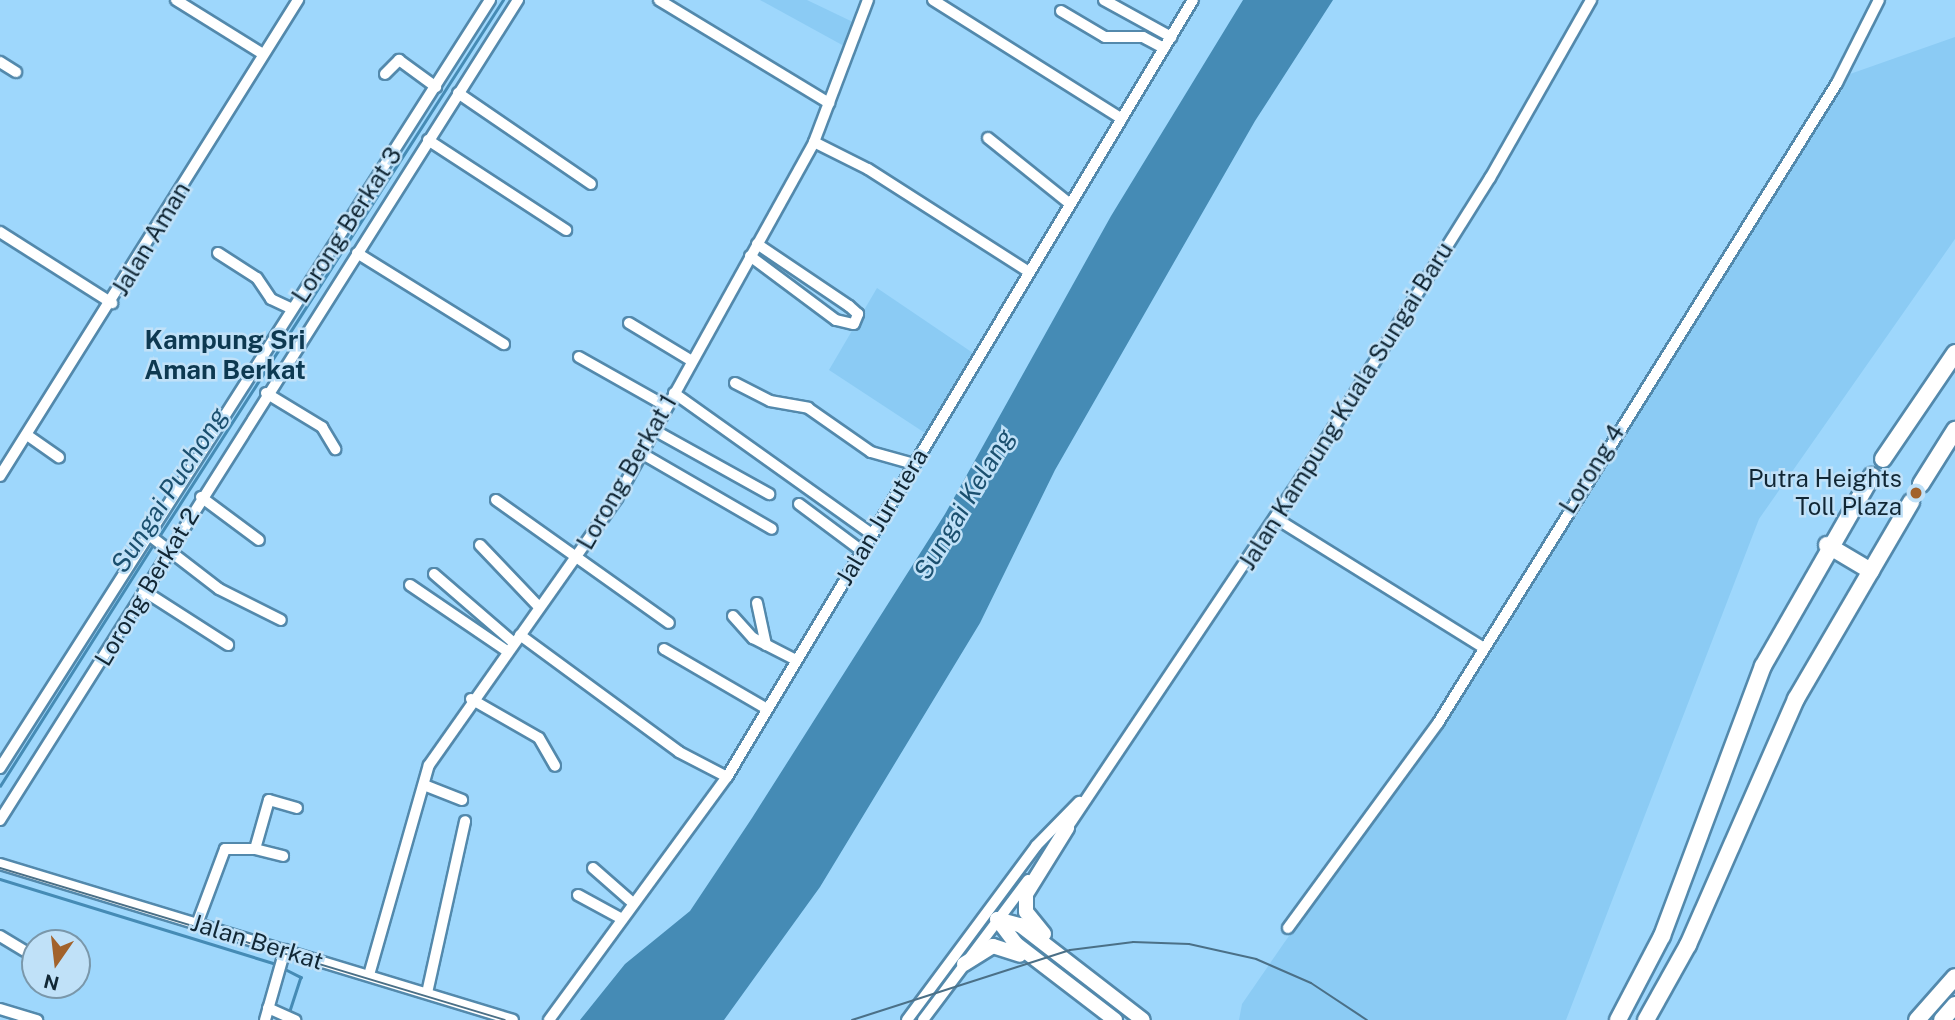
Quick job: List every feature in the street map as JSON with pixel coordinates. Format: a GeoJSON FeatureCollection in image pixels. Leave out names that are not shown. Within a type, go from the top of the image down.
{"type":"FeatureCollection","features":[{"type":"Feature","properties":{"kind":"highway"},"geometry":{"type":"LineString","coordinates":[[1883,459],[1955,353]]}},
{"type":"Feature","properties":{"kind":"highway"},"geometry":{"type":"LineString","coordinates":[[1921,484],[1955,430]]}},
{"type":"Feature","properties":{"kind":"highway"},"geometry":{"type":"LineString","coordinates":[[1618,1020],[1662,936],[1763,666],[1828,545],[1872,476]]}},
{"type":"Feature","properties":{"kind":"highway"},"geometry":{"type":"LineString","coordinates":[[1646,1020],[1688,945],[1796,699],[1911,502]]}},
{"type":"Feature","properties":{"kind":"highway"},"geometry":{"type":"LineString","coordinates":[[1828,545],[1871,571]]}},
{"type":"Feature","properties":{"kind":"highway"},"geometry":{"type":"LineString","coordinates":[[1917,1020],[1955,977]]}},
{"type":"Feature","properties":{"kind":"highway"},"geometry":{"type":"LineString","coordinates":[[1941,1020],[1955,1005]]}},
{"type":"Feature","properties":{"kind":"main road"},"geometry":{"type":"LineString","coordinates":[[1067,828],[1024,903],[1032,923],[1074,964]]}},
{"type":"Feature","properties":{"kind":"main road"},"geometry":{"type":"LineString","coordinates":[[997,919],[1020,925],[1074,964],[1143,1020]]}},
{"type":"Feature","properties":{"kind":"main road"},"geometry":{"type":"LineString","coordinates":[[997,919],[1016,944],[1115,1020]]}},
{"type":"Feature","properties":{"kind":"main road"},"geometry":{"type":"LineString","coordinates":[[964,964],[1002,946],[1066,983]]}},
{"type":"Feature","properties":{"kind":"street"},"geometry":{"type":"LineString","coordinates":[[176,0],[263,54]]}},
{"type":"Feature","properties":{"kind":"street","name":"Jalan Aman"},"geometry":{"type":"LineString","coordinates":[[0,476],[112,303],[298,0]]}},
{"type":"Feature","properties":{"kind":"street","name":"Lorong Berkat 3"},"geometry":{"type":"LineString","coordinates":[[0,768],[292,309],[372,190],[490,0]]}},
{"type":"Feature","properties":{"kind":"street","name":"Lorong Berkat 2"},"geometry":{"type":"LineString","coordinates":[[0,820],[144,591],[167,547],[518,0]]}},
{"type":"Feature","properties":{"kind":"street"},"geometry":{"type":"LineString","coordinates":[[659,0],[829,103]]}},
{"type":"Feature","properties":{"kind":"street","name":"Lorong Berkat 1"},"geometry":{"type":"LineString","coordinates":[[369,975],[424,785],[471,699],[578,557],[654,430],[814,142],[867,0]]}},
{"type":"Feature","properties":{"kind":"street"},"geometry":{"type":"LineString","coordinates":[[933,0],[1122,119]]}},
{"type":"Feature","properties":{"kind":"street"},"geometry":{"type":"LineString","coordinates":[[1104,0],[1171,37]]}},
{"type":"Feature","properties":{"kind":"street","name":"Jalan Jurutera"},"geometry":{"type":"LineString","coordinates":[[549,1020],[727,777],[1194,0]]}},
{"type":"Feature","properties":{"kind":"street","name":"Jalan Kampung Kuala Sungai Baru"},"geometry":{"type":"LineString","coordinates":[[923,1020],[1067,828],[1081,800],[1275,518],[1477,198],[1591,0]]}},
{"type":"Feature","properties":{"kind":"street","name":"Lorong 4"},"geometry":{"type":"LineString","coordinates":[[1288,928],[1438,723],[1482,647],[1837,83],[1879,0]]}},
{"type":"Feature","properties":{"kind":"street"},"geometry":{"type":"LineString","coordinates":[[1060,11],[1105,37],[1143,37],[1164,48]]}},
{"type":"Feature","properties":{"kind":"street"},"geometry":{"type":"LineString","coordinates":[[385,74],[399,60],[436,87]]}},
{"type":"Feature","properties":{"kind":"street"},"geometry":{"type":"LineString","coordinates":[[0,62],[16,72]]}},
{"type":"Feature","properties":{"kind":"street"},"geometry":{"type":"LineString","coordinates":[[458,93],[592,184]]}},
{"type":"Feature","properties":{"kind":"street"},"geometry":{"type":"LineString","coordinates":[[988,138],[1070,204]]}},
{"type":"Feature","properties":{"kind":"street"},"geometry":{"type":"LineString","coordinates":[[428,140],[566,230]]}},
{"type":"Feature","properties":{"kind":"street"},"geometry":{"type":"LineString","coordinates":[[814,142],[868,169],[1029,272]]}},
{"type":"Feature","properties":{"kind":"street"},"geometry":{"type":"LineString","coordinates":[[372,190],[390,201]]}},
{"type":"Feature","properties":{"kind":"street"},"geometry":{"type":"LineString","coordinates":[[0,232],[112,303]]}},
{"type":"Feature","properties":{"kind":"street"},"geometry":{"type":"LineString","coordinates":[[343,233],[359,250],[503,344]]}},
{"type":"Feature","properties":{"kind":"street"},"geometry":{"type":"LineString","coordinates":[[750,256],[836,320],[853,324],[858,314],[849,306],[757,244]]}},
{"type":"Feature","properties":{"kind":"street"},"geometry":{"type":"LineString","coordinates":[[218,253],[257,278],[271,299],[292,309]]}},
{"type":"Feature","properties":{"kind":"street"},"geometry":{"type":"LineString","coordinates":[[629,323],[692,361]]}},
{"type":"Feature","properties":{"kind":"street"},"geometry":{"type":"LineString","coordinates":[[264,354],[282,367]]}},
{"type":"Feature","properties":{"kind":"street"},"geometry":{"type":"LineString","coordinates":[[579,357],[666,406]]}},
{"type":"Feature","properties":{"kind":"street"},"geometry":{"type":"LineString","coordinates":[[735,383],[771,401],[808,408],[871,452],[914,464]]}},
{"type":"Feature","properties":{"kind":"street"},"geometry":{"type":"LineString","coordinates":[[266,393],[322,427],[335,449]]}},
{"type":"Feature","properties":{"kind":"street"},"geometry":{"type":"LineString","coordinates":[[674,393],[872,534]]}},
{"type":"Feature","properties":{"kind":"street"},"geometry":{"type":"LineString","coordinates":[[654,430],[769,494]]}},
{"type":"Feature","properties":{"kind":"street"},"geometry":{"type":"LineString","coordinates":[[27,435],[59,457]]}},
{"type":"Feature","properties":{"kind":"street"},"geometry":{"type":"LineString","coordinates":[[0,451],[12,457]]}},
{"type":"Feature","properties":{"kind":"street"},"geometry":{"type":"LineString","coordinates":[[641,453],[772,529]]}},
{"type":"Feature","properties":{"kind":"street"},"geometry":{"type":"LineString","coordinates":[[201,497],[259,540]]}},
{"type":"Feature","properties":{"kind":"street"},"geometry":{"type":"LineString","coordinates":[[496,499],[669,622]]}},
{"type":"Feature","properties":{"kind":"street"},"geometry":{"type":"LineString","coordinates":[[799,504],[862,551]]}},
{"type":"Feature","properties":{"kind":"street"},"geometry":{"type":"LineString","coordinates":[[1275,518],[1482,647]]}},
{"type":"Feature","properties":{"kind":"street"},"geometry":{"type":"LineString","coordinates":[[150,536],[219,589],[281,620]]}},
{"type":"Feature","properties":{"kind":"street"},"geometry":{"type":"LineString","coordinates":[[481,545],[539,607]]}},
{"type":"Feature","properties":{"kind":"street"},"geometry":{"type":"LineString","coordinates":[[434,574],[514,643]]}},
{"type":"Feature","properties":{"kind":"street"},"geometry":{"type":"LineString","coordinates":[[410,585],[514,643],[678,752],[727,777]]}},
{"type":"Feature","properties":{"kind":"street"},"geometry":{"type":"LineString","coordinates":[[144,591],[228,645]]}},
{"type":"Feature","properties":{"kind":"street"},"geometry":{"type":"LineString","coordinates":[[757,603],[766,645]]}},
{"type":"Feature","properties":{"kind":"street"},"geometry":{"type":"LineString","coordinates":[[733,616],[766,645],[796,660]]}},
{"type":"Feature","properties":{"kind":"street"},"geometry":{"type":"LineString","coordinates":[[664,649],[767,709]]}},
{"type":"Feature","properties":{"kind":"street"},"geometry":{"type":"LineString","coordinates":[[471,699],[539,738],[555,766]]}},
{"type":"Feature","properties":{"kind":"street"},"geometry":{"type":"LineString","coordinates":[[424,785],[462,800]]}},
{"type":"Feature","properties":{"kind":"street"},"geometry":{"type":"LineString","coordinates":[[255,849],[269,800],[297,808]]}},
{"type":"Feature","properties":{"kind":"street","name":"Jalan Kampung Kuala Sungai Baru"},"geometry":{"type":"LineString","coordinates":[[907,1020],[1046,833],[1081,800]]}},
{"type":"Feature","properties":{"kind":"street"},"geometry":{"type":"LineString","coordinates":[[427,993],[465,821]]}},
{"type":"Feature","properties":{"kind":"street"},"geometry":{"type":"LineString","coordinates":[[929,990],[997,919],[1046,833]]}},
{"type":"Feature","properties":{"kind":"street"},"geometry":{"type":"LineString","coordinates":[[197,923],[225,849],[255,849],[283,856]]}},
{"type":"Feature","properties":{"kind":"street","name":"Jalan Berkat"},"geometry":{"type":"LineString","coordinates":[[0,864],[197,923],[284,954],[369,975],[513,1020]]}},
{"type":"Feature","properties":{"kind":"street"},"geometry":{"type":"LineString","coordinates":[[593,868],[634,903]]}},
{"type":"Feature","properties":{"kind":"street"},"geometry":{"type":"LineString","coordinates":[[578,895],[622,919]]}},
{"type":"Feature","properties":{"kind":"street"},"geometry":{"type":"LineString","coordinates":[[0,936],[21,949]]}},
{"type":"Feature","properties":{"kind":"street"},"geometry":{"type":"LineString","coordinates":[[265,1020],[284,954]]}},
{"type":"Feature","properties":{"kind":"street"},"geometry":{"type":"LineString","coordinates":[[268,1008],[294,1019]]}},
{"type":"Feature","properties":{"kind":"street"},"geometry":{"type":"LineString","coordinates":[[0,1009],[37,1020]]}},
{"type":"Feature","properties":{"kind":"shaded area"},"geometry":{"type":"Polygon","coordinates":[[[760,0],[807,0],[855,23],[844,46],[760,0]]]}},
{"type":"Feature","properties":{"kind":"shaded area"},"geometry":{"type":"Polygon","coordinates":[[[1955,37],[1955,239],[1759,519],[1566,1020],[1239,1020],[1242,1004],[1284,943],[1485,663],[1850,74],[1955,37]]]}},
{"type":"Feature","properties":{"kind":"shaded area"},"geometry":{"type":"Polygon","coordinates":[[[877,288],[973,353],[925,433],[829,370],[877,288]]]}},
{"type":"Feature","properties":{"kind":"water","name":"Sungai Kelang"},"geometry":{"type":"Polygon","coordinates":[[[1243,0],[1333,0],[1255,121],[1055,470],[980,623],[820,887],[724,1020],[580,1020],[625,964],[690,911],[752,818],[945,514],[1111,216],[1243,0]]]}},
{"type":"Feature","properties":{"kind":"waterway","name":"Sungai Puchong"},"geometry":{"type":"LineString","coordinates":[[158,538],[503,0]]}},
{"type":"Feature","properties":{"kind":"waterway","name":"Sungai Puchong"},"geometry":{"type":"LineString","coordinates":[[0,786],[154,543]]}},
{"type":"Feature","properties":{"kind":"waterway"},"geometry":{"type":"LineString","coordinates":[[0,879],[279,965]]}},
{"type":"Feature","properties":{"kind":"waterway"},"geometry":{"type":"LineString","coordinates":[[285,969],[301,977],[289,1013]]}},
{"type":"Feature","properties":{"kind":"tram line"},"geometry":{"type":"LineString","coordinates":[[0,868],[505,1020]]}},
{"type":"Feature","properties":{"kind":"tram line"},"geometry":{"type":"LineString","coordinates":[[852,1020],[1070,950],[1133,942],[1189,944],[1256,959],[1311,983],[1367,1020]]}},
{"type":"Feature","properties":{"kind":"place","name":"Putra Heights Toll Plaza"},"geometry":{"type":"Point","coordinates":[1916,493]}},
{"type":"Feature","properties":{"kind":"district","name":"Kampung Sri Aman Berkat"},"geometry":{"type":"Point","coordinates":[225,355]}}]}
